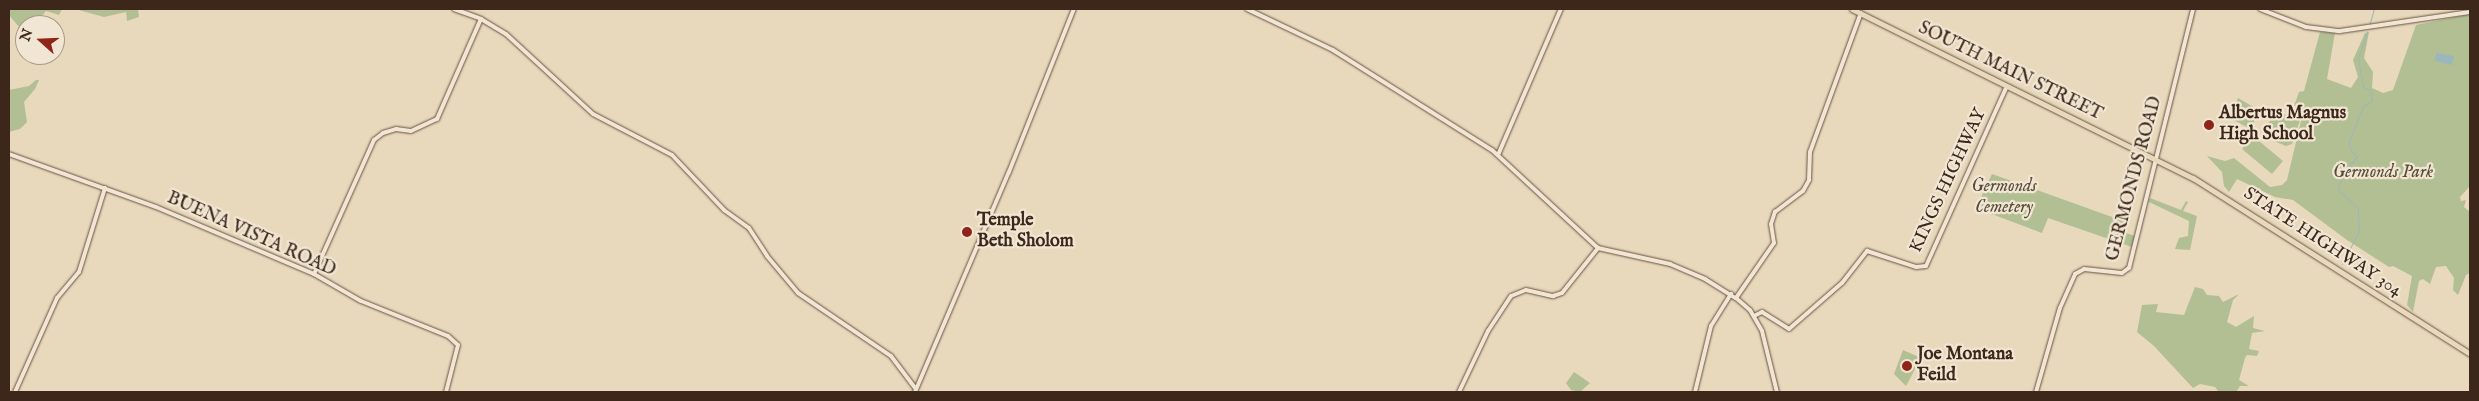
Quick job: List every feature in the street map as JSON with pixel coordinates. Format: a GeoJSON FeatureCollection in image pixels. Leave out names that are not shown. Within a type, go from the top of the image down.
{"type":"FeatureCollection","features":[{"type":"Feature","properties":{"kind":"main road","name":"SOUTH MAIN STREET"},"geometry":{"type":"LineString","coordinates":[[1852,9],[2156,159]]}},
{"type":"Feature","properties":{"kind":"main road","name":"STATE HIGHWAY 304"},"geometry":{"type":"LineString","coordinates":[[2156,159],[2221,195],[2470,354]]}},
{"type":"Feature","properties":{"kind":"street"},"geometry":{"type":"LineString","coordinates":[[454,9],[481,18],[506,34],[593,114],[678,160],[714,200],[749,228],[767,256],[798,293],[891,356],[915,391]]}},
{"type":"Feature","properties":{"kind":"street"},"geometry":{"type":"LineString","coordinates":[[915,391],[1009,172],[1074,9]]}},
{"type":"Feature","properties":{"kind":"street"},"geometry":{"type":"LineString","coordinates":[[1247,9],[1333,50],[1498,155],[1598,248],[1670,264],[1731,294],[1754,316],[1768,350],[1778,392]]}},
{"type":"Feature","properties":{"kind":"street"},"geometry":{"type":"LineString","coordinates":[[1498,155],[1561,9]]}},
{"type":"Feature","properties":{"kind":"street","name":"GERMONDS ROAD"},"geometry":{"type":"LineString","coordinates":[[2036,392],[2060,308],[2076,273],[2085,269],[2122,274],[2128,270],[2193,9]]}},
{"type":"Feature","properties":{"kind":"street"},"geometry":{"type":"LineString","coordinates":[[2260,9],[2306,27],[2340,32],[2470,12]]}},
{"type":"Feature","properties":{"kind":"street"},"geometry":{"type":"LineString","coordinates":[[1736,298],[1774,243],[1771,220],[1780,206],[1803,191],[1809,180],[1810,152],[1861,13]]}},
{"type":"Feature","properties":{"kind":"street"},"geometry":{"type":"LineString","coordinates":[[314,274],[374,140],[391,130],[411,131],[437,119],[481,18]]}},
{"type":"Feature","properties":{"kind":"street","name":"KINGS HIGHWAY"},"geometry":{"type":"LineString","coordinates":[[1754,316],[1762,312],[1789,329],[1842,283],[1867,251],[1916,267],[1926,266],[2007,86]]}},
{"type":"Feature","properties":{"kind":"street","name":"BUENA VISTA ROAD"},"geometry":{"type":"LineString","coordinates":[[9,154],[105,188],[314,274],[351,297],[454,339],[457,349],[446,392]]}},
{"type":"Feature","properties":{"kind":"street"},"geometry":{"type":"LineString","coordinates":[[15,392],[57,298],[79,272],[105,188]]}},
{"type":"Feature","properties":{"kind":"street"},"geometry":{"type":"LineString","coordinates":[[1459,392],[1488,331],[1511,296],[1526,290],[1553,296],[1562,293],[1598,248]]}},
{"type":"Feature","properties":{"kind":"street"},"geometry":{"type":"LineString","coordinates":[[1695,392],[1711,326],[1731,294]]}},
{"type":"Feature","properties":{"kind":"green space"},"geometry":{"type":"Polygon","coordinates":[[[9,9],[62,9],[59,15],[46,11],[43,15],[15,15],[15,22],[9,15],[9,9]]]}},
{"type":"Feature","properties":{"kind":"green space"},"geometry":{"type":"Polygon","coordinates":[[[75,9],[138,9],[139,17],[127,21],[126,12],[104,17],[75,9]]]}},
{"type":"Feature","properties":{"kind":"green space","name":"Germonds Park"},"geometry":{"type":"Polygon","coordinates":[[[2470,14],[2470,186],[2460,197],[2461,201],[2466,200],[2464,207],[2470,212],[2470,273],[2466,275],[2458,295],[2453,290],[2454,278],[2446,266],[2436,267],[2430,284],[2423,279],[2419,281],[2413,312],[2407,305],[2412,276],[2393,266],[2389,267],[2347,240],[2293,200],[2275,197],[2237,179],[2229,192],[2224,186],[2222,172],[2207,156],[2225,161],[2234,158],[2270,187],[2282,185],[2287,180],[2302,116],[2294,106],[2299,92],[2304,91],[2320,32],[2335,33],[2327,79],[2351,88],[2358,77],[2353,60],[2365,33],[2369,32],[2364,58],[2373,72],[2372,88],[2383,93],[2393,90],[2416,25],[2470,14]]]}},
{"type":"Feature","properties":{"kind":"green space"},"geometry":{"type":"Polygon","coordinates":[[[36,80],[39,80],[35,89],[24,102],[27,122],[20,129],[9,132],[9,90],[29,86],[36,80]]]}},
{"type":"Feature","properties":{"kind":"green space"},"geometry":{"type":"Polygon","coordinates":[[[2238,98],[2257,109],[2252,130],[2230,118],[2238,98]]]}},
{"type":"Feature","properties":{"kind":"green space"},"geometry":{"type":"Polygon","coordinates":[[[2283,114],[2300,120],[2292,144],[2286,146],[2262,136],[2273,115],[2283,114]]]}},
{"type":"Feature","properties":{"kind":"green space"},"geometry":{"type":"Polygon","coordinates":[[[2253,136],[2283,161],[2272,174],[2242,149],[2253,136]]]}},
{"type":"Feature","properties":{"kind":"green space","name":"Germonds Cemetery"},"geometry":{"type":"Polygon","coordinates":[[[1992,174],[2126,222],[2123,232],[2135,236],[2132,247],[2048,218],[2042,233],[1976,208],[1992,174]]]}},
{"type":"Feature","properties":{"kind":"green space"},"geometry":{"type":"Polygon","coordinates":[[[2150,198],[2181,210],[2186,201],[2188,202],[2183,211],[2197,216],[2190,250],[2175,249],[2179,238],[2188,236],[2189,221],[2149,202],[2150,198]]]}},
{"type":"Feature","properties":{"kind":"green space"},"geometry":{"type":"Polygon","coordinates":[[[2195,287],[2203,289],[2207,295],[2219,296],[2223,302],[2239,294],[2233,300],[2227,322],[2236,327],[2254,316],[2253,328],[2265,331],[2252,333],[2249,349],[2259,351],[2257,356],[2247,355],[2239,380],[2249,386],[2240,386],[2236,392],[2219,392],[2215,387],[2200,384],[2193,388],[2154,346],[2137,332],[2142,305],[2158,304],[2156,312],[2184,315],[2195,287]]]}},
{"type":"Feature","properties":{"kind":"green space","name":"Joe Montana Feild"},"geometry":{"type":"Polygon","coordinates":[[[1903,350],[1921,358],[1906,386],[1894,374],[1903,350]]]}},
{"type":"Feature","properties":{"kind":"green space"},"geometry":{"type":"Polygon","coordinates":[[[1574,372],[1590,383],[1580,392],[1571,390],[1566,383],[1574,372]]]}},
{"type":"Feature","properties":{"kind":"water"},"geometry":{"type":"Polygon","coordinates":[[[2436,53],[2454,56],[2452,65],[2435,61],[2436,53]]]}},
{"type":"Feature","properties":{"kind":"waterway"},"geometry":{"type":"LineString","coordinates":[[2369,26],[2374,9]]}},
{"type":"Feature","properties":{"kind":"waterway"},"geometry":{"type":"LineString","coordinates":[[2342,264],[2359,230],[2358,208],[2338,190],[2342,174],[2357,157],[2350,149],[2349,141],[2363,106],[2372,101],[2371,91],[2363,87],[2358,58],[2367,32]]}},
{"type":"Feature","properties":{"kind":"place","name":"Albertus Magnus High School"},"geometry":{"type":"Point","coordinates":[2209,125]}},
{"type":"Feature","properties":{"kind":"place","name":"Temple Beth Sholom"},"geometry":{"type":"Point","coordinates":[967,232]}},
{"type":"Feature","properties":{"kind":"place","name":"Joe Montana Feild"},"geometry":{"type":"Point","coordinates":[1907,366]}}]}
